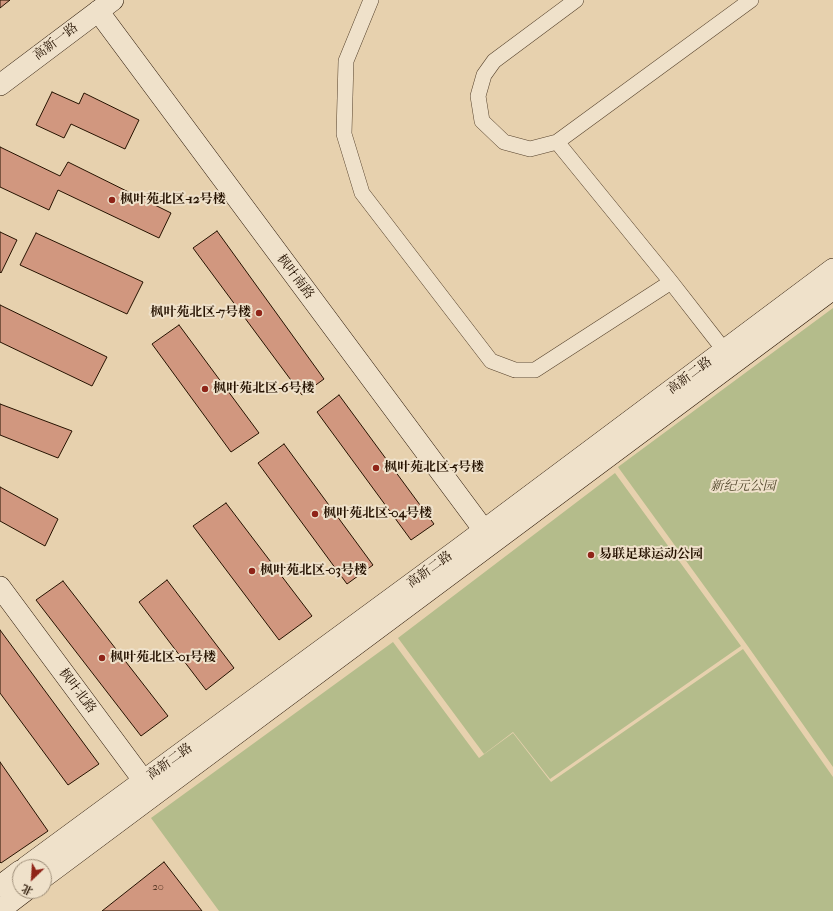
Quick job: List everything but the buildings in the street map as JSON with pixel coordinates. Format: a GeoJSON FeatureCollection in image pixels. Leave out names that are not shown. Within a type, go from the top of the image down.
{"type":"FeatureCollection","features":[{"type":"Feature","properties":{"kind":"street"},"geometry":{"type":"LineString","coordinates":[[371,0],[346,61],[344,134],[362,192],[491,361],[515,370],[535,370],[671,282]]}},
{"type":"Feature","properties":{"kind":"street"},"geometry":{"type":"LineString","coordinates":[[572,1],[494,61],[484,75],[478,96],[482,121],[504,142],[530,149],[557,142],[751,0]]}},
{"type":"Feature","properties":{"kind":"street","name":"高新一路"},"geometry":{"type":"LineString","coordinates":[[0,85],[105,6]]}},
{"type":"Feature","properties":{"kind":"street","name":"枫叶南路"},"geometry":{"type":"LineString","coordinates":[[105,6],[488,536]]}},
{"type":"Feature","properties":{"kind":"street"},"geometry":{"type":"LineString","coordinates":[[557,142],[671,282],[724,350]]}},
{"type":"Feature","properties":{"kind":"street","name":"高新二路"},"geometry":{"type":"LineString","coordinates":[[488,536],[724,350],[833,269]]}},
{"type":"Feature","properties":{"kind":"street","name":"高新二路"},"geometry":{"type":"LineString","coordinates":[[52,870],[149,788],[488,536],[833,289]]}},
{"type":"Feature","properties":{"kind":"street","name":"枫叶北路"},"geometry":{"type":"LineString","coordinates":[[0,588],[149,788]]}},
{"type":"Feature","properties":{"kind":"street","name":"高新二路"},"geometry":{"type":"LineString","coordinates":[[38,859],[149,788]]}},
{"type":"Feature","properties":{"kind":"street"},"geometry":{"type":"LineString","coordinates":[[0,886],[12,877]]}},
{"type":"Feature","properties":{"kind":"street"},"geometry":{"type":"LineString","coordinates":[[0,910],[14,899]]}},
{"type":"Feature","properties":{"kind":"green space","name":"新纪元公园"},"geometry":{"type":"Polygon","coordinates":[[[833,308],[833,767],[618,467],[833,308]]]}},
{"type":"Feature","properties":{"kind":"green space","name":"易联足球运动公园"},"geometry":{"type":"Polygon","coordinates":[[[615,473],[741,646],[550,779],[513,732],[484,754],[398,638],[615,473]]]}},
{"type":"Feature","properties":{"kind":"green space"},"geometry":{"type":"Polygon","coordinates":[[[393,642],[479,758],[513,733],[551,782],[743,649],[833,777],[833,911],[219,911],[151,818],[393,642]]]}},
{"type":"Feature","properties":{"kind":"place","name":"枫叶苑北区-12号楼"},"geometry":{"type":"Point","coordinates":[112,200]}},
{"type":"Feature","properties":{"kind":"place","name":"枫叶苑北区-7号楼"},"geometry":{"type":"Point","coordinates":[259,313]}},
{"type":"Feature","properties":{"kind":"place","name":"枫叶苑北区-6号楼"},"geometry":{"type":"Point","coordinates":[205,389]}},
{"type":"Feature","properties":{"kind":"place","name":"枫叶苑北区-5号楼"},"geometry":{"type":"Point","coordinates":[376,468]}},
{"type":"Feature","properties":{"kind":"place","name":"枫叶苑北区-04号楼"},"geometry":{"type":"Point","coordinates":[315,514]}},
{"type":"Feature","properties":{"kind":"place","name":"易联足球运动公园"},"geometry":{"type":"Point","coordinates":[591,555]}},
{"type":"Feature","properties":{"kind":"place","name":"枫叶苑北区-03号楼"},"geometry":{"type":"Point","coordinates":[252,571]}},
{"type":"Feature","properties":{"kind":"place","name":"枫叶苑北区-01号楼"},"geometry":{"type":"Point","coordinates":[102,658]}}]}
